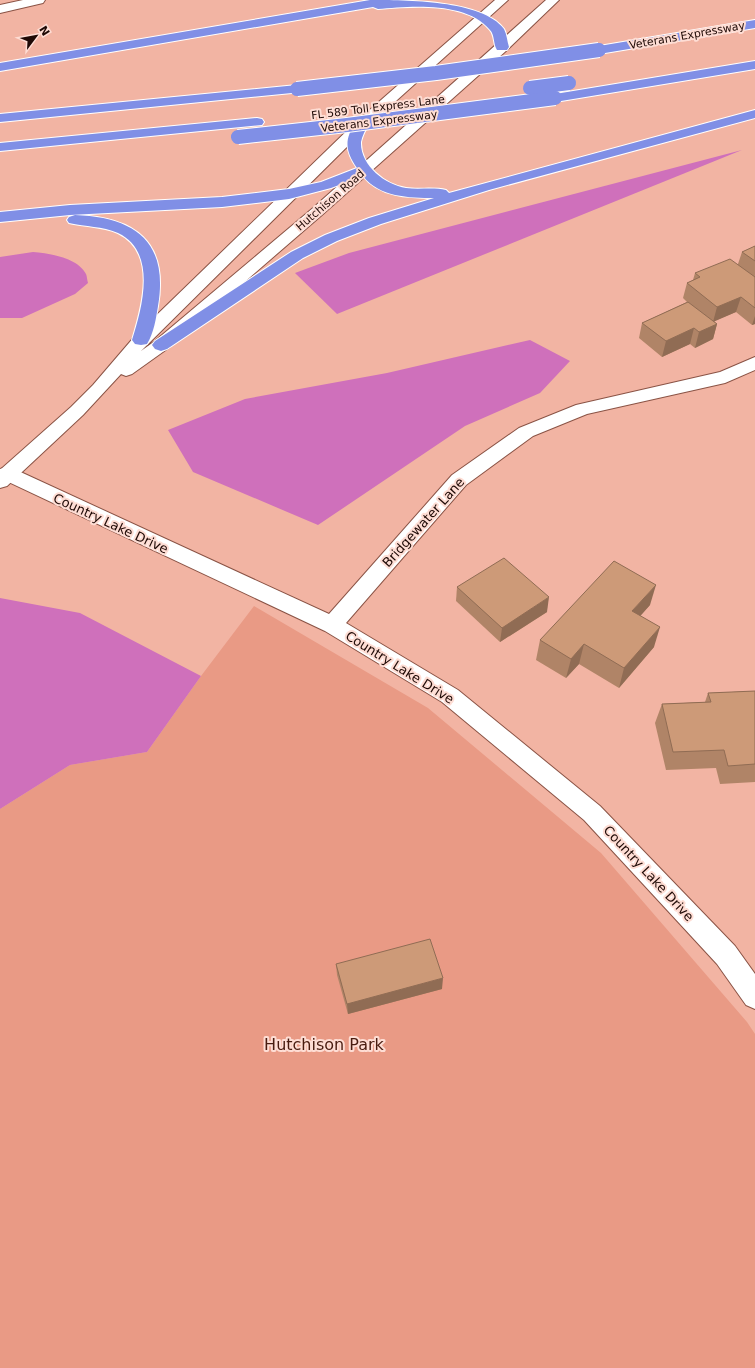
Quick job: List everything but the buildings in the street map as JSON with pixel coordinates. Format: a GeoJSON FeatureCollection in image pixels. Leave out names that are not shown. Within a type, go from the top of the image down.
{"type":"FeatureCollection","features":[{"type":"Feature","properties":{"kind":"highway"},"geometry":{"type":"LineString","coordinates":[[0,67],[392,0]]}},
{"type":"Feature","properties":{"kind":"highway"},"geometry":{"type":"LineString","coordinates":[[351,8],[408,1],[438,1],[464,6],[485,16],[498,30],[502,47]]}},
{"type":"Feature","properties":{"kind":"highway","name":"Veterans Expressway"},"geometry":{"type":"LineString","coordinates":[[0,118],[297,89],[436,73],[599,50],[755,24]]}},
{"type":"Feature","properties":{"kind":"highway"},"geometry":{"type":"LineString","coordinates":[[515,90],[569,83],[755,52]]}},
{"type":"Feature","properties":{"kind":"highway","name":"Veterans Expressway"},"geometry":{"type":"LineString","coordinates":[[63,155],[347,125],[555,98],[755,65]]}},
{"type":"Feature","properties":{"kind":"highway","name":"FL 589 Toll Express Lane"},"geometry":{"type":"LineString","coordinates":[[421,101],[468,96]]}},
{"type":"Feature","properties":{"kind":"highway","name":"FL 589 Toll Express Lane"},"geometry":{"type":"LineString","coordinates":[[358,109],[405,103]]}},
{"type":"Feature","properties":{"kind":"highway"},"geometry":{"type":"LineString","coordinates":[[161,345],[297,255],[331,238],[375,221],[484,187],[755,114]]}},
{"type":"Feature","properties":{"kind":"highway"},"geometry":{"type":"LineString","coordinates":[[0,147],[280,119]]}},
{"type":"Feature","properties":{"kind":"highway"},"geometry":{"type":"LineString","coordinates":[[361,124],[354,141],[356,155],[365,170],[378,183],[392,190],[414,194],[451,193],[484,187]]}},
{"type":"Feature","properties":{"kind":"highway"},"geometry":{"type":"LineString","coordinates":[[0,217],[70,210],[222,202],[289,194],[326,185],[365,170]]}},
{"type":"Feature","properties":{"kind":"highway"},"geometry":{"type":"LineString","coordinates":[[0,221],[70,219],[92,220],[117,227],[135,237],[147,252],[151,278],[149,311],[141,340]]}},
{"type":"Feature","properties":{"kind":"street"},"geometry":{"type":"LineString","coordinates":[[0,10],[40,0]]}},
{"type":"Feature","properties":{"kind":"street","name":"Hutchison Road"},"geometry":{"type":"LineString","coordinates":[[4,477],[77,411],[99,389],[141,340],[361,124],[502,0]]}},
{"type":"Feature","properties":{"kind":"street","name":"Hutchison Road"},"geometry":{"type":"LineString","coordinates":[[99,389],[161,345],[365,170],[553,0]]}},
{"type":"Feature","properties":{"kind":"street","name":"Bridgewater Lane"},"geometry":{"type":"LineString","coordinates":[[332,625],[458,480],[526,432],[582,410],[725,377],[755,363]]}},
{"type":"Feature","properties":{"kind":"street","name":"Country Lake Drive"},"geometry":{"type":"LineString","coordinates":[[4,477],[332,625],[450,696],[592,813],[726,955],[755,996]]}},
{"type":"Feature","properties":{"kind":"green space","name":"Hutchison Park"},"geometry":{"type":"Polygon","coordinates":[[[254,606],[428,708],[601,853],[747,1022],[755,1034],[755,1368],[0,1368],[0,809],[70,765],[147,752],[201,676],[254,606]]]}},
{"type":"Feature","properties":{"kind":"shaded area"},"geometry":{"type":"Polygon","coordinates":[[[742,150],[337,314],[295,273],[349,253],[742,150]]]}},
{"type":"Feature","properties":{"kind":"shaded area"},"geometry":{"type":"Polygon","coordinates":[[[33,252],[55,255],[70,260],[77,264],[86,274],[88,283],[75,294],[22,318],[0,318],[0,257],[33,252]]]}},
{"type":"Feature","properties":{"kind":"shaded area"},"geometry":{"type":"Polygon","coordinates":[[[530,340],[570,361],[540,393],[465,426],[318,525],[193,472],[168,430],[245,399],[387,373],[530,340]]]}},
{"type":"Feature","properties":{"kind":"shaded area"},"geometry":{"type":"Polygon","coordinates":[[[0,598],[80,613],[201,676],[147,752],[70,765],[0,809],[0,598]]]}}]}
